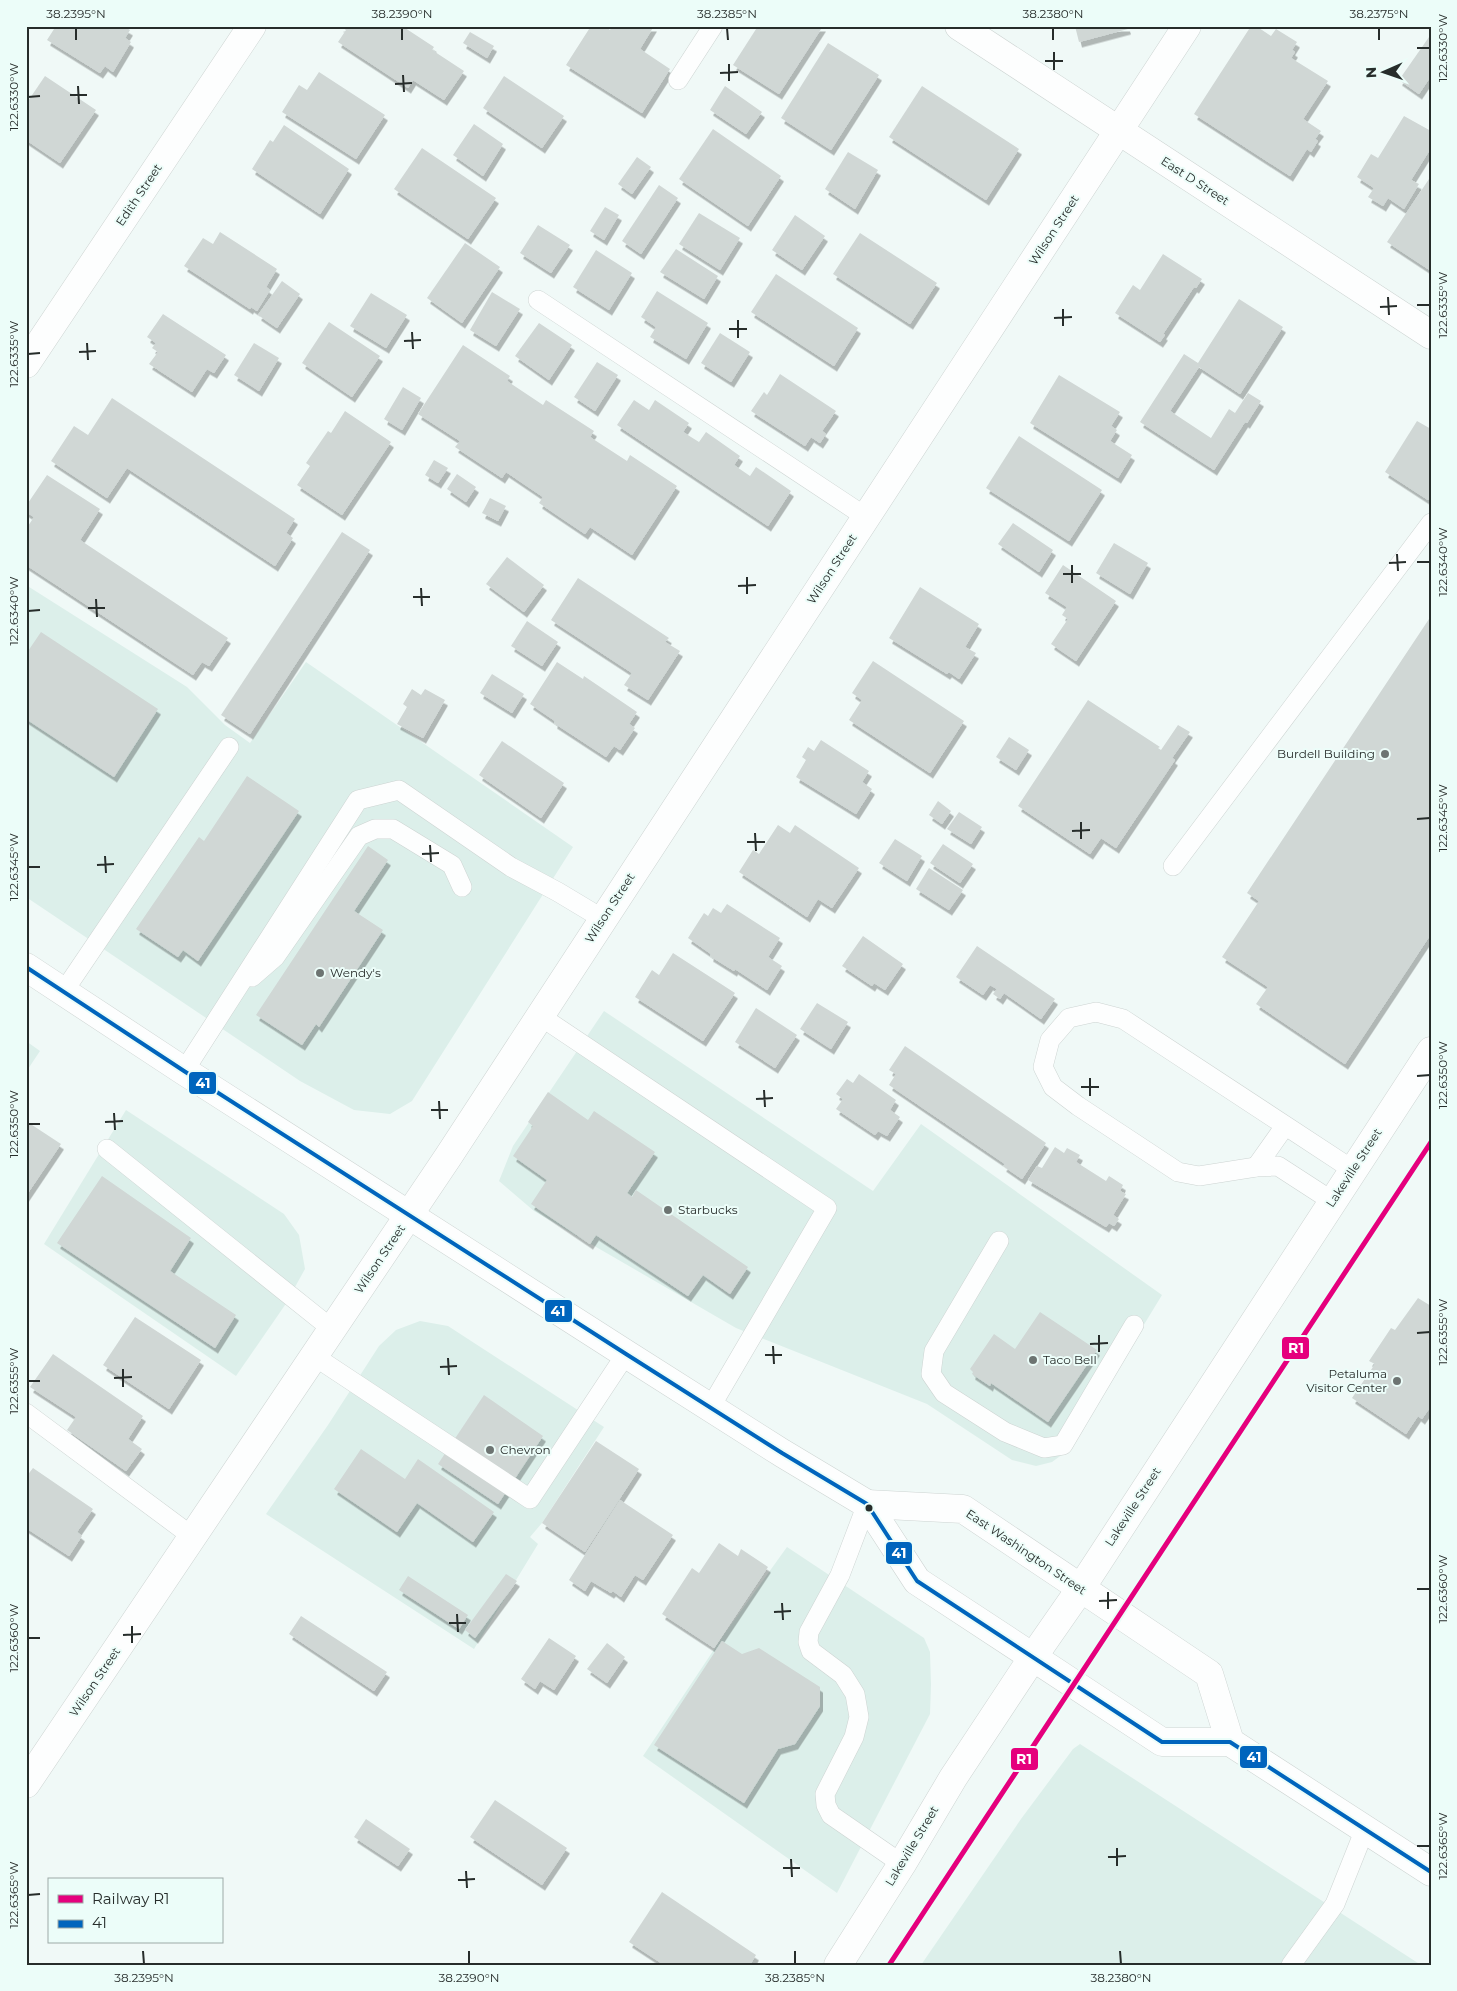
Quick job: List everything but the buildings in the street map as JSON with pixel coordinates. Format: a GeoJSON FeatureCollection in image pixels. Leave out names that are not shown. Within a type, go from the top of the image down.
{"type":"FeatureCollection","features":[{"type":"Feature","properties":{"kind":"main road","name":"Edith Street"},"geometry":{"type":"LineString","coordinates":[[26,364],[252,26]]}},
{"type":"Feature","properties":{"kind":"main road","name":"East D Street"},"geometry":{"type":"LineString","coordinates":[[959,26],[1431,334]]}},
{"type":"Feature","properties":{"kind":"main road","name":"Wilson Street"},"geometry":{"type":"LineString","coordinates":[[26,1784],[409,1215],[1187,26]]}},
{"type":"Feature","properties":{"kind":"main road","name":"East Washington Street"},"geometry":{"type":"LineString","coordinates":[[26,967],[184,1071],[710,1408],[868,1504],[917,1581],[1162,1742],[1230,1742],[1209,1674],[963,1509],[868,1504]]}},
{"type":"Feature","properties":{"kind":"main road","name":"Lakeville Street"},"geometry":{"type":"LineString","coordinates":[[838,1965],[902,1864],[953,1778],[1081,1588],[1431,1051]]}},
{"type":"Feature","properties":{"kind":"main road"},"geometry":{"type":"LineString","coordinates":[[1230,1742],[1431,1872]]}},
{"type":"Feature","properties":{"kind":"lane"},"geometry":{"type":"LineString","coordinates":[[678,80],[713,26]]}},
{"type":"Feature","properties":{"kind":"lane"},"geometry":{"type":"LineString","coordinates":[[538,300],[866,517]]}},
{"type":"Feature","properties":{"kind":"lane"},"geometry":{"type":"LineString","coordinates":[[1174,866],[1431,523]]}},
{"type":"Feature","properties":{"kind":"lane"},"geometry":{"type":"LineString","coordinates":[[64,992],[229,747]]}},
{"type":"Feature","properties":{"kind":"lane"},"geometry":{"type":"LineString","coordinates":[[184,1071],[358,800],[399,790],[511,868],[558,892],[603,919]]}},
{"type":"Feature","properties":{"kind":"lane"},"geometry":{"type":"LineString","coordinates":[[234,994],[275,957],[359,836],[375,829],[393,830],[452,865],[462,887]]}},
{"type":"Feature","properties":{"kind":"lane"},"geometry":{"type":"LineString","coordinates":[[1332,1202],[1278,1166],[1256,1167],[1199,1176],[1178,1172],[1078,1106],[1053,1087],[1043,1067],[1050,1040],[1069,1018],[1096,1012],[1123,1019],[1353,1170]]}},
{"type":"Feature","properties":{"kind":"lane"},"geometry":{"type":"LineString","coordinates":[[540,1016],[827,1208],[710,1408]]}},
{"type":"Feature","properties":{"kind":"lane"},"geometry":{"type":"LineString","coordinates":[[1256,1167],[1285,1126]]}},
{"type":"Feature","properties":{"kind":"lane"},"geometry":{"type":"LineString","coordinates":[[107,1149],[332,1329]]}},
{"type":"Feature","properties":{"kind":"lane"},"geometry":{"type":"LineString","coordinates":[[999,1241],[934,1350],[931,1374],[944,1393],[1005,1432],[1044,1448],[1063,1445],[1134,1325]]}},
{"type":"Feature","properties":{"kind":"lane"},"geometry":{"type":"LineString","coordinates":[[314,1356],[530,1499],[626,1354]]}},
{"type":"Feature","properties":{"kind":"lane"},"geometry":{"type":"LineString","coordinates":[[26,1413],[192,1537]]}},
{"type":"Feature","properties":{"kind":"lane"},"geometry":{"type":"LineString","coordinates":[[868,1504],[840,1575],[809,1632],[808,1642],[811,1651],[844,1675],[855,1694],[859,1717],[854,1737],[826,1794],[826,1805],[832,1815],[902,1864]]}},
{"type":"Feature","properties":{"kind":"lane"},"geometry":{"type":"LineString","coordinates":[[1291,1965],[1335,1904],[1365,1829]]}},
{"type":"Feature","properties":{"kind":"shaded area"},"geometry":{"type":"Polygon","coordinates":[[[26,585],[187,687],[225,725],[250,743],[306,662],[573,847],[412,1101],[390,1114],[354,1110],[300,1081],[26,897],[26,585]]]}},
{"type":"Feature","properties":{"kind":"shaded area"},"geometry":{"type":"Polygon","coordinates":[[[604,1011],[873,1191],[921,1124],[1162,1295],[1067,1451],[1052,1462],[1036,1466],[1012,1460],[927,1404],[736,1328],[534,1211],[499,1181],[513,1146],[604,1011]]]}},
{"type":"Feature","properties":{"kind":"shaded area"},"geometry":{"type":"Polygon","coordinates":[[[26,1041],[40,1051],[26,1072],[26,1041]]]}},
{"type":"Feature","properties":{"kind":"shaded area"},"geometry":{"type":"Polygon","coordinates":[[[126,1110],[284,1214],[299,1235],[305,1269],[285,1305],[236,1376],[44,1244],[126,1110]]]}},
{"type":"Feature","properties":{"kind":"shaded area"},"geometry":{"type":"Polygon","coordinates":[[[420,1321],[448,1326],[604,1427],[542,1523],[530,1537],[538,1544],[474,1649],[266,1514],[328,1425],[379,1346],[396,1330],[420,1321]]]}},
{"type":"Feature","properties":{"kind":"shaded area"},"geometry":{"type":"Polygon","coordinates":[[[787,1547],[924,1638],[930,1652],[930,1714],[837,1893],[643,1756],[725,1633],[787,1547]]]}},
{"type":"Feature","properties":{"kind":"shaded area"},"geometry":{"type":"Polygon","coordinates":[[[1080,1744],[1421,1965],[921,1965],[1021,1819],[1073,1749],[1080,1744]]]}},
{"type":"Feature","properties":{"kind":"railway"},"geometry":{"type":"LineString","coordinates":[[1204,1485],[1431,1142]]}},
{"type":"Feature","properties":{"kind":"rail line","name":"R1"},"geometry":{"type":"LineString","coordinates":[[889,1965],[1431,1142]]}},
{"type":"Feature","properties":{"kind":"transit line","name":"41"},"geometry":{"type":"LineString","coordinates":[[26,967],[184,1071],[626,1354],[782,1453],[867,1504],[917,1581],[1162,1742],[1230,1742],[1431,1872]]}},
{"type":"Feature","properties":{"kind":"place","name":"Burdell Building"},"geometry":{"type":"Point","coordinates":[1385,754]}},
{"type":"Feature","properties":{"kind":"place","name":"Wendy's"},"geometry":{"type":"Point","coordinates":[320,973]}},
{"type":"Feature","properties":{"kind":"place","name":"Starbucks"},"geometry":{"type":"Point","coordinates":[668,1210]}},
{"type":"Feature","properties":{"kind":"place","name":"Taco Bell"},"geometry":{"type":"Point","coordinates":[1033,1360]}},
{"type":"Feature","properties":{"kind":"place","name":"Petaluma Visitor Center"},"geometry":{"type":"Point","coordinates":[1397,1381]}},
{"type":"Feature","properties":{"kind":"place","name":"Chevron"},"geometry":{"type":"Point","coordinates":[490,1450]}}]}
